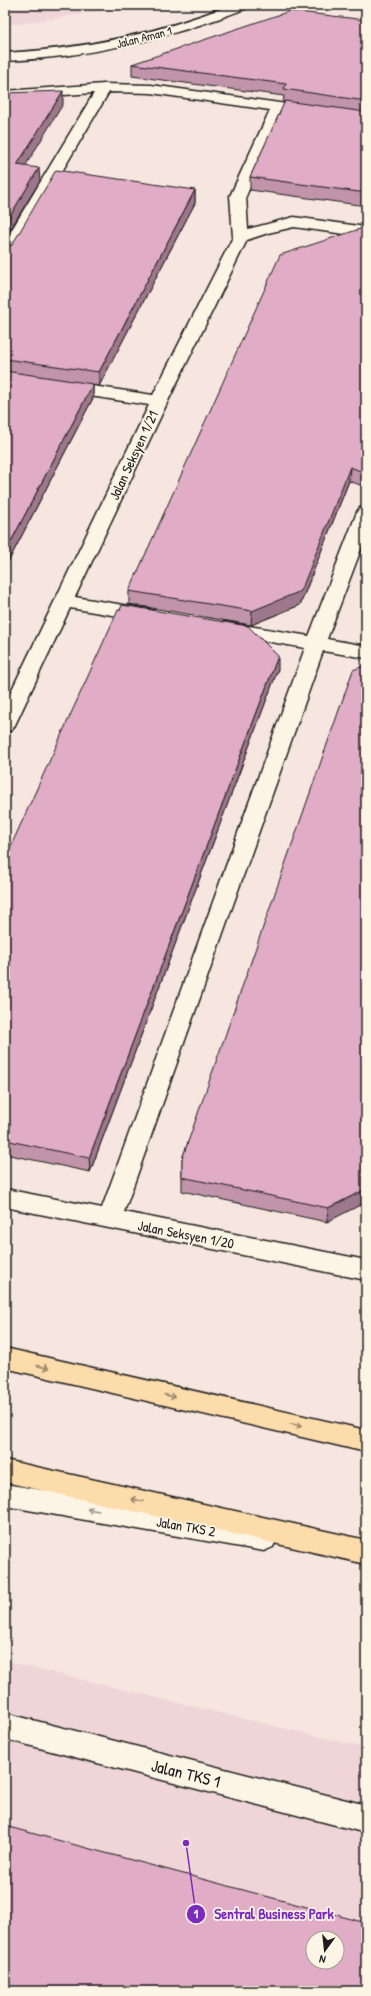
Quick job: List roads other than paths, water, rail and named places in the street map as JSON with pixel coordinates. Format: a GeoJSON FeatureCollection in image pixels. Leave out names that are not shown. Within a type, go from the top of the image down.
{"type":"FeatureCollection","features":[{"type":"Feature","properties":{"kind":"highway"},"geometry":{"type":"LineString","coordinates":[[5,1358],[366,1441]]}},
{"type":"Feature","properties":{"kind":"highway"},"geometry":{"type":"LineString","coordinates":[[5,1471],[366,1552]]}},
{"type":"Feature","properties":{"kind":"street","name":"Jalan Aman 1"},"geometry":{"type":"LineString","coordinates":[[5,57],[43,56],[95,49],[143,39],[208,20],[242,5]]}},
{"type":"Feature","properties":{"kind":"street"},"geometry":{"type":"LineString","coordinates":[[5,254],[104,88]]}},
{"type":"Feature","properties":{"kind":"street"},"geometry":{"type":"LineString","coordinates":[[5,95],[104,88],[151,90],[366,119]]}},
{"type":"Feature","properties":{"kind":"street"},"geometry":{"type":"LineString","coordinates":[[279,107],[238,196],[241,237],[263,229],[294,222],[366,232]]}},
{"type":"Feature","properties":{"kind":"street","name":"Jalan Seksyen 1/21"},"geometry":{"type":"LineString","coordinates":[[5,725],[159,401],[241,237]]}},
{"type":"Feature","properties":{"kind":"street"},"geometry":{"type":"LineString","coordinates":[[5,378],[159,401]]}},
{"type":"Feature","properties":{"kind":"street"},"geometry":{"type":"LineString","coordinates":[[110,1219],[316,643],[366,512]]}},
{"type":"Feature","properties":{"kind":"street"},"geometry":{"type":"LineString","coordinates":[[64,601],[166,618]]}},
{"type":"Feature","properties":{"kind":"street"},"geometry":{"type":"LineString","coordinates":[[206,625],[366,652]]}},
{"type":"Feature","properties":{"kind":"street","name":"Jalan Seksyen 1/20"},"geometry":{"type":"LineString","coordinates":[[5,1198],[366,1270]]}},
{"type":"Feature","properties":{"kind":"street","name":"Jalan TKS 2"},"geometry":{"type":"LineString","coordinates":[[5,1495],[366,1556]]}},
{"type":"Feature","properties":{"kind":"street","name":"Jalan TKS 1"},"geometry":{"type":"LineString","coordinates":[[5,1726],[366,1819]]}},
{"type":"Feature","properties":{"kind":"place","name":"Sentral Business Park"},"geometry":{"type":"Point","coordinates":[186,1843]}}]}
